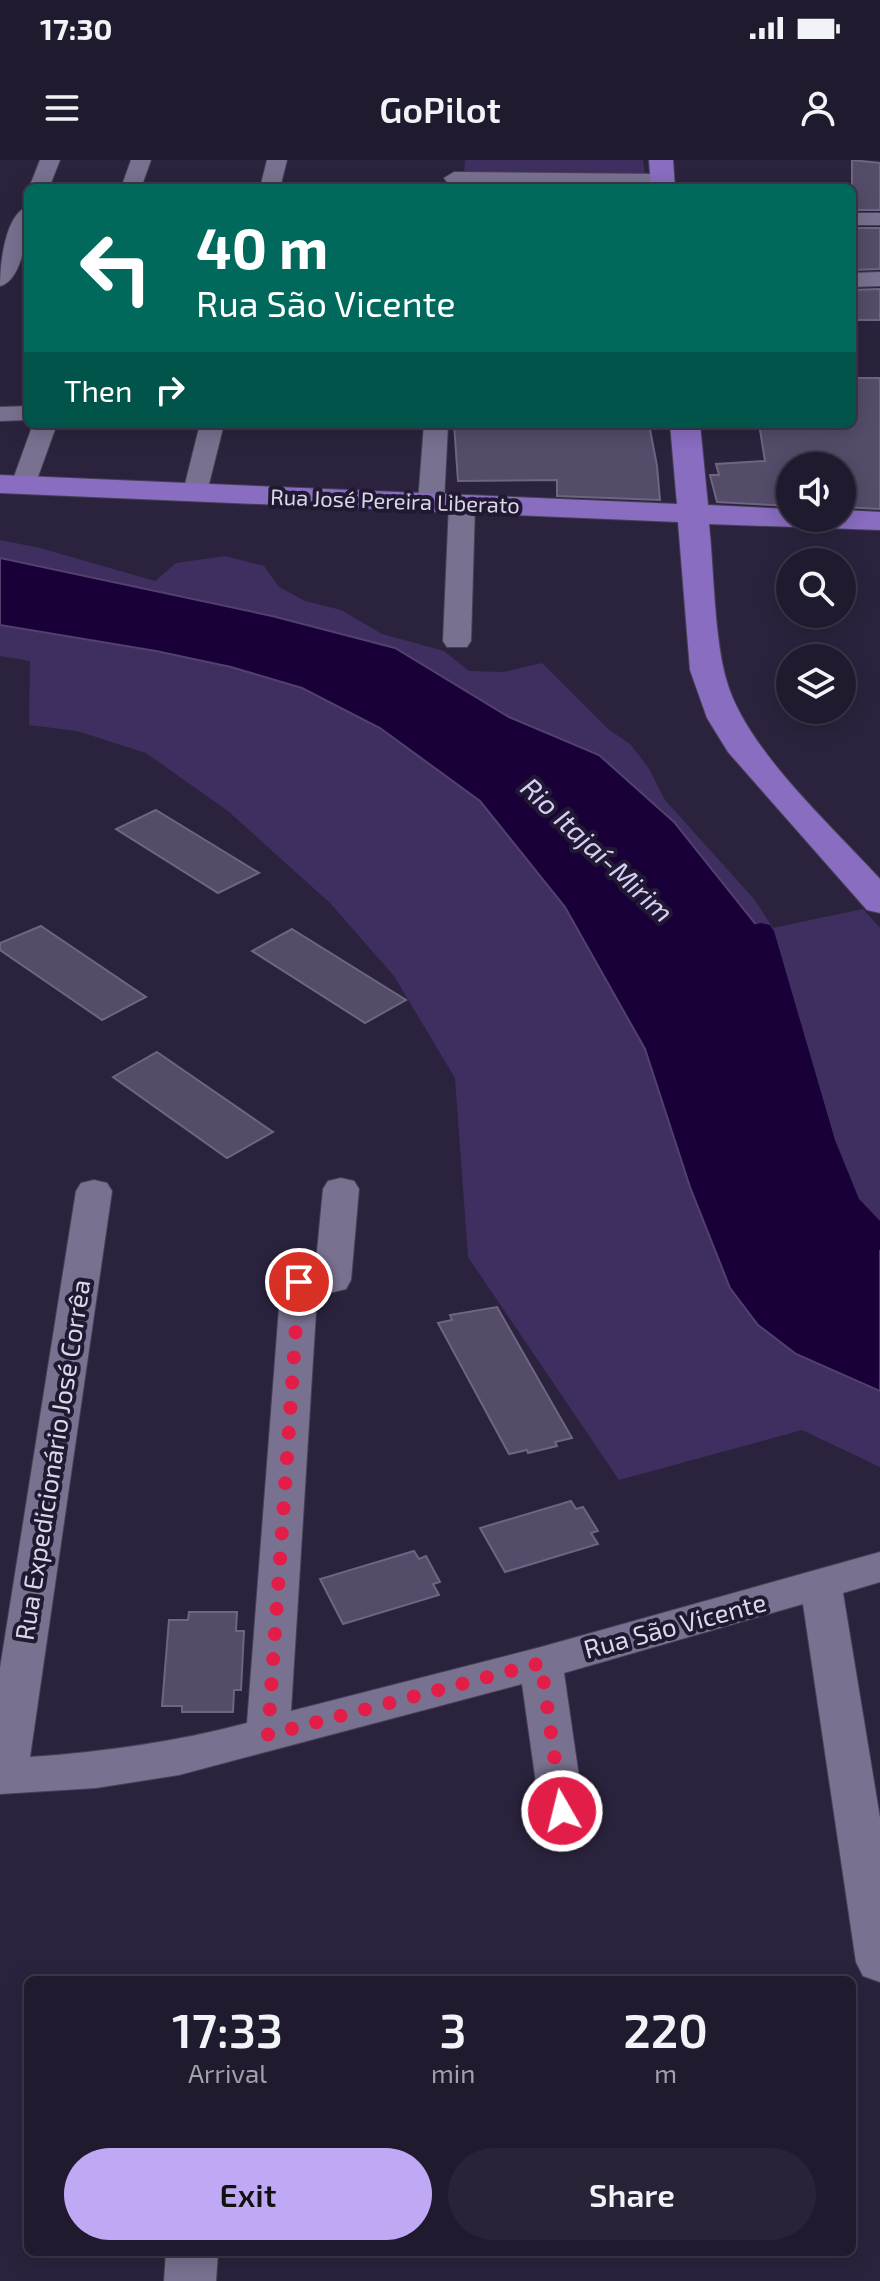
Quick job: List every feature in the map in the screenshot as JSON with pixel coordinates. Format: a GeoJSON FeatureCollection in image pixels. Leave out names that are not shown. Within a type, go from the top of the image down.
{"type":"FeatureCollection","features":[{"type":"Feature","properties":{"kind":"main road"},"geometry":{"type":"LineString","coordinates":[[685,428],[707,670],[723,717],[762,772],[880,902]]}},
{"type":"Feature","properties":{"kind":"main road","name":"Rua José Pereira Liberato"},"geometry":{"type":"LineString","coordinates":[[11,484],[776,517]]}},
{"type":"Feature","properties":{"kind":"main road"},"geometry":{"type":"LineString","coordinates":[[856,520],[880,521]]}},
{"type":"Feature","properties":{"kind":"street"},"geometry":{"type":"LineString","coordinates":[[41,184],[50,160]]}},
{"type":"Feature","properties":{"kind":"street"},"geometry":{"type":"LineString","coordinates":[[132,184],[141,160]]}},
{"type":"Feature","properties":{"kind":"street"},"geometry":{"type":"LineString","coordinates":[[271,184],[277,160]]}},
{"type":"Feature","properties":{"kind":"street"},"geometry":{"type":"LineString","coordinates":[[454,175],[662,176]]}},
{"type":"Feature","properties":{"kind":"street"},"geometry":{"type":"LineString","coordinates":[[856,219],[880,219]]}},
{"type":"Feature","properties":{"kind":"street"},"geometry":{"type":"LineString","coordinates":[[0,279],[24,222]]}},
{"type":"Feature","properties":{"kind":"street"},"geometry":{"type":"LineString","coordinates":[[856,280],[880,279]]}},
{"type":"Feature","properties":{"kind":"street"},"geometry":{"type":"LineString","coordinates":[[0,414],[24,413]]}},
{"type":"Feature","properties":{"kind":"street"},"geometry":{"type":"LineString","coordinates":[[11,484],[43,428]]}},
{"type":"Feature","properties":{"kind":"street"},"geometry":{"type":"LineString","coordinates":[[195,492],[211,428]]}},
{"type":"Feature","properties":{"kind":"street"},"geometry":{"type":"LineString","coordinates":[[431,502],[436,428]]}},
{"type":"Feature","properties":{"kind":"street"},"geometry":{"type":"LineString","coordinates":[[457,641],[462,504]]}},
{"type":"Feature","properties":{"kind":"street"},"geometry":{"type":"LineString","coordinates":[[268,1735],[299,1282],[322,1285],[333,1280],[341,1189]]}},
{"type":"Feature","properties":{"kind":"street","name":"Rua Expedicionário José Corrêa"},"geometry":{"type":"LineString","coordinates":[[3,1776],[94,1191]]}},
{"type":"Feature","properties":{"kind":"street","name":"Rua São Vicente"},"geometry":{"type":"LineString","coordinates":[[3,1776],[96,1770],[165,1760],[541,1663],[880,1567]]}},
{"type":"Feature","properties":{"kind":"street"},"geometry":{"type":"LineString","coordinates":[[821,1586],[880,1962]]}},
{"type":"Feature","properties":{"kind":"street"},"geometry":{"type":"LineString","coordinates":[[541,1663],[562,1811]]}},
{"type":"Feature","properties":{"kind":"street"},"geometry":{"type":"LineString","coordinates":[[190,2281],[192,2256]]}},
{"type":"Feature","properties":{"kind":"shaded area"},"geometry":{"type":"Polygon","coordinates":[[[465,160],[643,160],[645,175],[464,174],[465,160]]]}},
{"type":"Feature","properties":{"kind":"shaded area"},"geometry":{"type":"Polygon","coordinates":[[[0,540],[40,548],[155,581],[176,563],[225,556],[264,566],[279,587],[305,601],[341,610],[382,634],[444,651],[469,671],[504,672],[542,663],[608,729],[630,744],[648,767],[665,800],[754,899],[773,928],[863,909],[880,928],[880,1240],[846,1202],[821,1140],[761,931],[599,755],[272,616],[0,558],[0,540]]]}},
{"type":"Feature","properties":{"kind":"shaded area"},"geometry":{"type":"Polygon","coordinates":[[[0,625],[156,651],[231,667],[302,688],[380,728],[480,801],[565,907],[645,1049],[711,1242],[850,1377],[880,1391],[880,1467],[802,1430],[619,1480],[468,1257],[455,1078],[394,976],[330,903],[228,811],[146,753],[77,731],[29,725],[30,661],[0,656],[0,625]]]}},
{"type":"Feature","properties":{"kind":"water","name":"Rio Itajaí-Mirim"},"geometry":{"type":"Polygon","coordinates":[[[0,558],[272,616],[395,648],[509,717],[599,755],[674,822],[761,931],[821,1140],[846,1202],[880,1240],[880,1391],[796,1354],[758,1325],[730,1288],[690,1187],[645,1049],[565,907],[480,801],[380,728],[302,688],[231,667],[156,651],[0,625],[0,558]]]}},
{"type":"Feature","properties":{"kind":"building"},"geometry":{"type":"Polygon","coordinates":[[[852,160],[880,163],[880,210],[856,210],[856,184],[852,184],[852,160]]]}},
{"type":"Feature","properties":{"kind":"building"},"geometry":{"type":"Polygon","coordinates":[[[856,228],[880,228],[880,269],[856,270],[856,228]]]}},
{"type":"Feature","properties":{"kind":"building"},"geometry":{"type":"Polygon","coordinates":[[[880,289],[880,320],[856,320],[856,290],[880,289]]]}},
{"type":"Feature","properties":{"kind":"building"},"geometry":{"type":"Polygon","coordinates":[[[856,378],[880,378],[880,509],[856,508],[856,452],[776,452],[776,505],[717,502],[710,475],[719,475],[716,464],[765,461],[760,428],[856,428],[856,378]]]}},
{"type":"Feature","properties":{"kind":"building"},"geometry":{"type":"Polygon","coordinates":[[[454,428],[650,428],[660,500],[557,496],[557,480],[458,481],[454,428]]]}},
{"type":"Feature","properties":{"kind":"building"},"geometry":{"type":"Polygon","coordinates":[[[156,810],[259,873],[218,893],[116,829],[156,810]]]}},
{"type":"Feature","properties":{"kind":"building"},"geometry":{"type":"Polygon","coordinates":[[[41,926],[146,997],[102,1020],[0,950],[0,943],[41,926]]]}},
{"type":"Feature","properties":{"kind":"building"},"geometry":{"type":"Polygon","coordinates":[[[292,929],[406,1000],[365,1023],[252,951],[292,929]]]}},
{"type":"Feature","properties":{"kind":"building"},"geometry":{"type":"Polygon","coordinates":[[[157,1052],[273,1132],[227,1158],[113,1077],[157,1052]]]}},
{"type":"Feature","properties":{"kind":"building"},"geometry":{"type":"Polygon","coordinates":[[[497,1307],[572,1438],[555,1442],[557,1446],[509,1454],[438,1323],[452,1320],[450,1315],[497,1307]]]}},
{"type":"Feature","properties":{"kind":"building"},"geometry":{"type":"Polygon","coordinates":[[[571,1501],[576,1509],[583,1507],[598,1531],[591,1533],[598,1544],[505,1572],[480,1528],[571,1501]]]}},
{"type":"Feature","properties":{"kind":"building"},"geometry":{"type":"Polygon","coordinates":[[[414,1551],[419,1559],[426,1556],[440,1582],[433,1584],[439,1595],[343,1624],[320,1579],[414,1551]]]}},
{"type":"Feature","properties":{"kind":"building"},"geometry":{"type":"Polygon","coordinates":[[[189,1612],[237,1612],[236,1631],[244,1631],[241,1690],[234,1690],[233,1712],[182,1712],[182,1706],[162,1706],[169,1620],[188,1620],[189,1612]]]}},
{"type":"Feature","properties":{"kind":"waterway"},"geometry":{"type":"LineString","coordinates":[[761,931],[821,1140],[846,1202],[880,1240]]}},
{"type":"Feature","properties":{"kind":"route"},"geometry":{"type":"LineString","coordinates":[[299,1282],[268,1735],[541,1663],[562,1811]]}}]}
